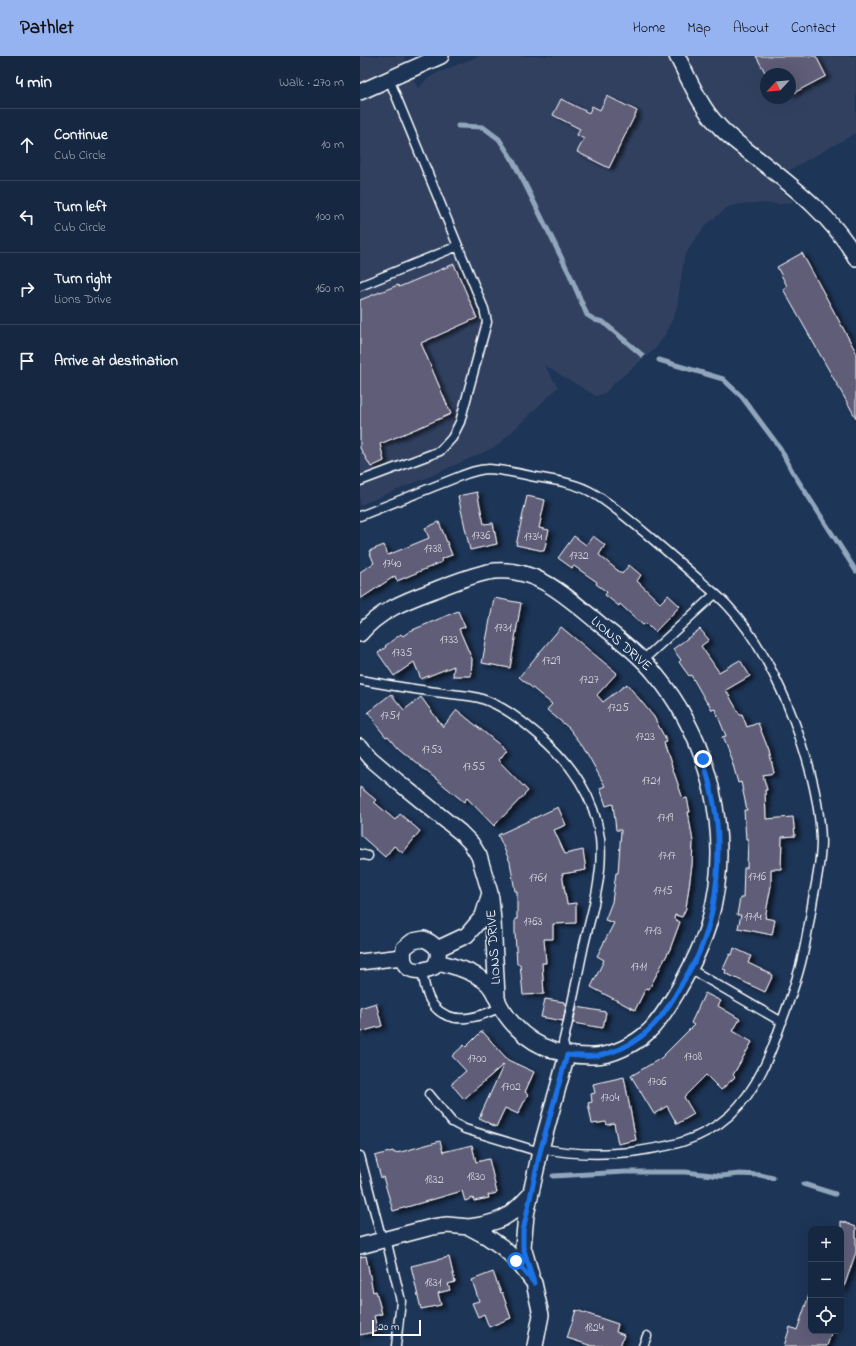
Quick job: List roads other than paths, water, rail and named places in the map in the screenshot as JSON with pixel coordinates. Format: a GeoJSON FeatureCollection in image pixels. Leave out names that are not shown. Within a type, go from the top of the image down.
{"type":"FeatureCollection","features":[{"type":"Feature","properties":{"kind":"street"},"geometry":{"type":"LineString","coordinates":[[677,56],[703,104],[716,123],[733,140],[818,209],[835,226],[856,258]]}},
{"type":"Feature","properties":{"kind":"street"},"geometry":{"type":"LineString","coordinates":[[360,92],[435,57]]}},
{"type":"Feature","properties":{"kind":"street","name":"LIONS DRIVE"},"geometry":{"type":"LineString","coordinates":[[360,634],[378,617],[392,608],[466,578],[489,572],[522,572],[540,579],[557,590],[643,660],[668,690],[682,712],[703,759],[717,823],[718,848],[714,900],[698,954],[672,1000],[648,1032],[621,1048],[597,1056],[567,1055],[548,1049],[532,1041],[519,1030],[499,1004],[489,984],[471,973],[452,966],[437,956],[467,934],[483,916],[490,893]]}},
{"type":"Feature","properties":{"kind":"street","name":"LIONS DRIVE"},"geometry":{"type":"LineString","coordinates":[[360,746],[370,758],[460,832],[471,843],[479,856],[490,893],[499,1004]]}},
{"type":"Feature","properties":{"kind":"street"},"geometry":{"type":"LineString","coordinates":[[424,939],[433,943],[437,956],[434,967],[422,971],[413,970],[406,966],[402,957],[404,948],[413,941],[424,939]]}},
{"type":"Feature","properties":{"kind":"street"},"geometry":{"type":"LineString","coordinates":[[360,962],[402,957]]}},
{"type":"Feature","properties":{"kind":"street"},"geometry":{"type":"LineString","coordinates":[[535,1346],[541,1315],[534,1283],[523,1247],[523,1231],[541,1150],[567,1055]]}},
{"type":"Feature","properties":{"kind":"street"},"geometry":{"type":"LineString","coordinates":[[360,1246],[432,1227],[469,1227],[484,1225],[500,1220],[515,1211],[530,1195]]}},
{"type":"Feature","properties":{"kind":"street"},"geometry":{"type":"LineString","coordinates":[[469,1227],[502,1247],[534,1283]]}},
{"type":"Feature","properties":{"kind":"lane"},"geometry":{"type":"LineString","coordinates":[[360,481],[440,451],[452,438],[460,422],[487,322],[484,309],[389,79]]}},
{"type":"Feature","properties":{"kind":"lane"},"geometry":{"type":"LineString","coordinates":[[360,286],[458,246]]}},
{"type":"Feature","properties":{"kind":"lane"},"geometry":{"type":"LineString","coordinates":[[360,516],[473,471],[488,469],[564,482],[586,490],[615,507],[728,605],[754,642],[784,697],[794,719],[810,770],[820,821],[821,844],[819,867],[808,932],[798,975],[771,1051],[755,1085],[729,1116],[702,1134],[672,1146],[616,1153],[573,1154],[541,1150],[465,1129],[452,1122],[429,1094]]}},
{"type":"Feature","properties":{"kind":"lane"},"geometry":{"type":"LineString","coordinates":[[643,660],[715,594]]}},
{"type":"Feature","properties":{"kind":"lane"},"geometry":{"type":"LineString","coordinates":[[360,680],[444,693],[460,694],[479,698],[494,704],[513,715],[547,742],[575,773],[584,789],[597,823],[600,839],[600,856],[595,897],[563,1043],[567,1055]]}},
{"type":"Feature","properties":{"kind":"lane"},"geometry":{"type":"LineString","coordinates":[[690,969],[782,1022]]}},
{"type":"Feature","properties":{"kind":"lane"},"geometry":{"type":"LineString","coordinates":[[422,971],[428,995],[434,1006],[443,1014],[454,1018],[466,1019],[486,1014],[499,1004]]}},
{"type":"Feature","properties":{"kind":"lane"},"geometry":{"type":"LineString","coordinates":[[360,1156],[401,1301],[396,1346]]}},
{"type":"Feature","properties":{"kind":"lane"},"geometry":{"type":"LineString","coordinates":[[643,1346],[647,1336]]}},
{"type":"Feature","properties":{"kind":"waterway"},"geometry":{"type":"LineString","coordinates":[[458,126],[483,127],[499,139],[512,159],[525,184],[570,275],[587,315],[595,320],[603,322],[642,355]]}},
{"type":"Feature","properties":{"kind":"waterway"},"geometry":{"type":"LineString","coordinates":[[659,360],[723,379],[742,397],[780,448],[792,471],[856,571]]}},
{"type":"Feature","properties":{"kind":"waterway"},"geometry":{"type":"LineString","coordinates":[[553,1176],[625,1172],[685,1172],[721,1176],[740,1174],[760,1175],[773,1178]]}},
{"type":"Feature","properties":{"kind":"waterway"},"geometry":{"type":"LineString","coordinates":[[803,1184],[835,1194]]}}]}
